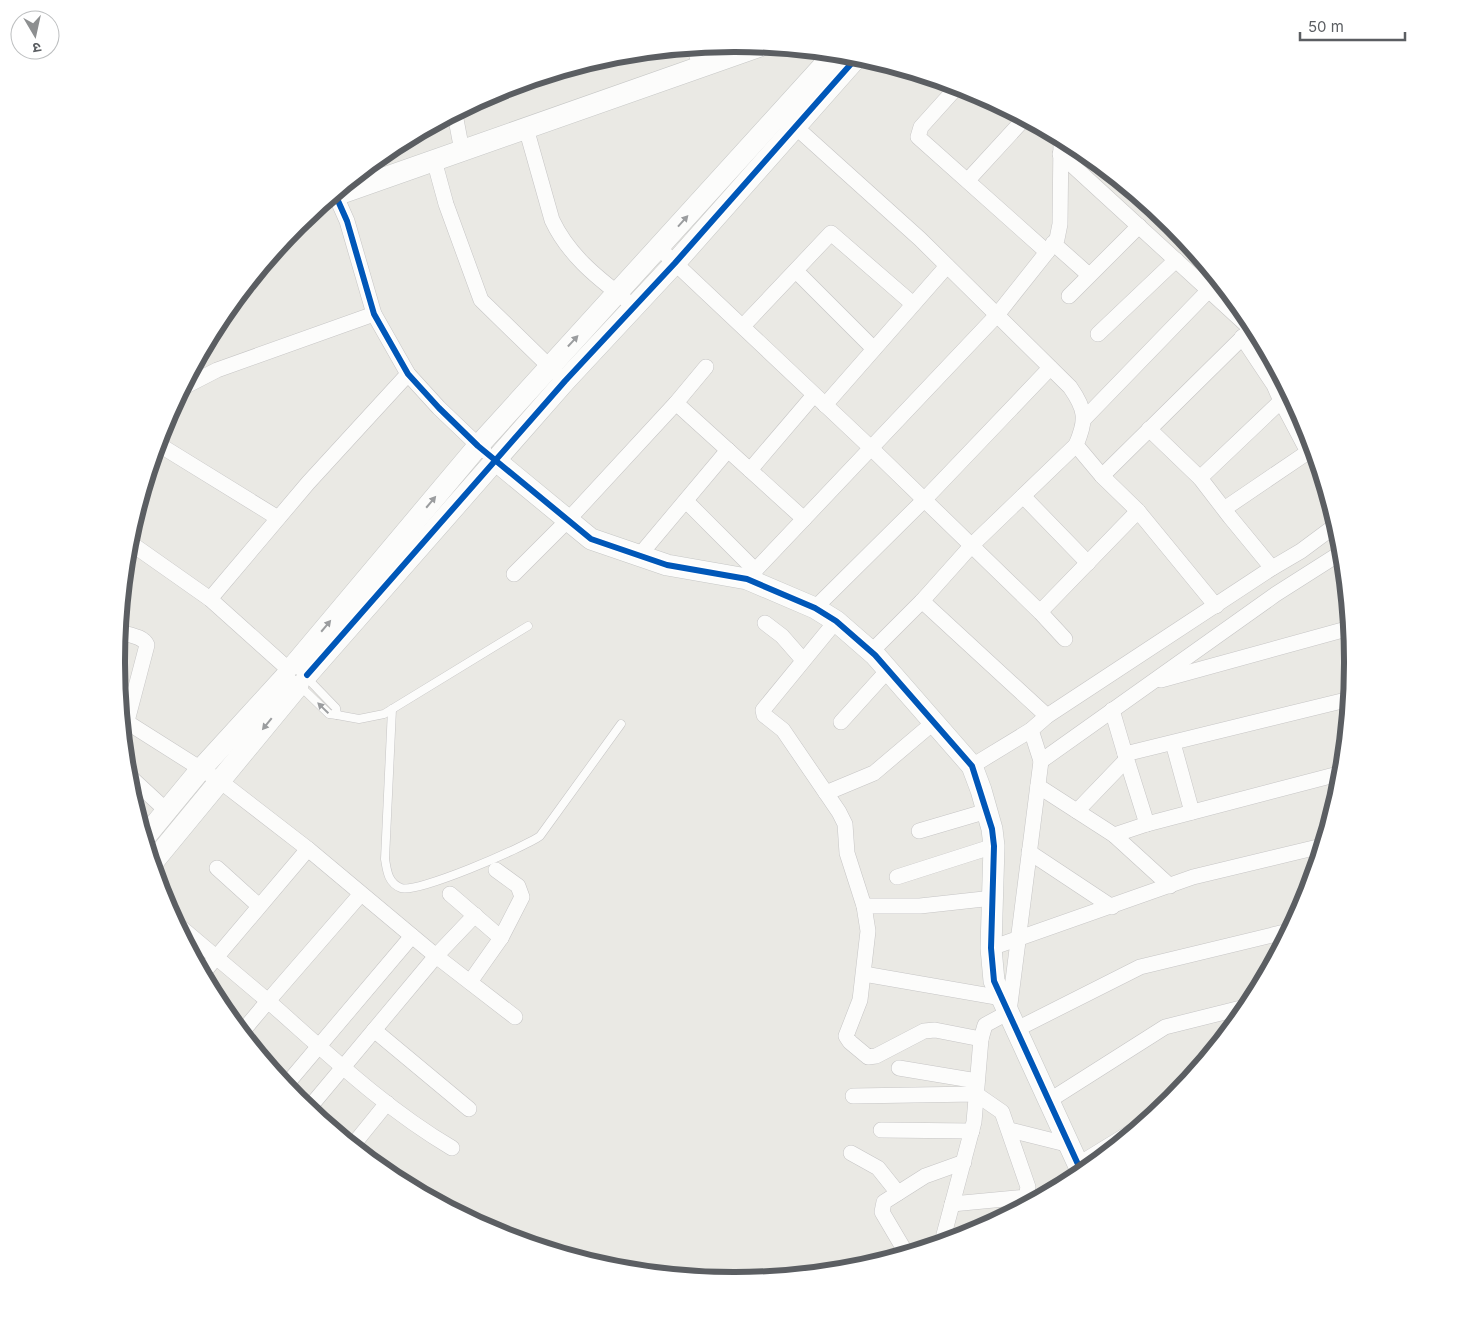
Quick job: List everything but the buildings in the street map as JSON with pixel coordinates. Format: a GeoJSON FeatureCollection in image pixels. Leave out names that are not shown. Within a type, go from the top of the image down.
{"type":"FeatureCollection","features":[{"type":"Feature","properties":{"kind":"street"},"geometry":{"type":"LineString","coordinates":[[350,190],[526,128],[697,57],[722,53]]}},
{"type":"Feature","properties":{"kind":"street"},"geometry":{"type":"LineString","coordinates":[[150,832],[201,769],[297,676],[565,381],[625,299],[659,248],[828,60]]}},
{"type":"Feature","properties":{"kind":"street"},"geometry":{"type":"LineString","coordinates":[[158,857],[220,781],[297,676],[478,446],[549,366],[625,299],[675,263],[851,64]]}},
{"type":"Feature","properties":{"kind":"street"},"geometry":{"type":"LineString","coordinates":[[952,93],[920,127],[918,137],[1050,248],[1089,275]]}},
{"type":"Feature","properties":{"kind":"street"},"geometry":{"type":"LineString","coordinates":[[779,113],[947,266],[1070,387],[1082,403],[1084,419],[1076,445],[972,546],[922,601],[871,652]]}},
{"type":"Feature","properties":{"kind":"street"},"geometry":{"type":"LineString","coordinates":[[456,120],[462,151]]}},
{"type":"Feature","properties":{"kind":"street"},"geometry":{"type":"LineString","coordinates":[[968,180],[1020,123]]}},
{"type":"Feature","properties":{"kind":"street"},"geometry":{"type":"LineString","coordinates":[[526,128],[552,220],[558,234],[583,266],[625,299]]}},
{"type":"Feature","properties":{"kind":"street"},"geometry":{"type":"LineString","coordinates":[[751,574],[997,315],[1050,248],[1060,224],[1060,146]]}},
{"type":"Feature","properties":{"kind":"street"},"geometry":{"type":"LineString","coordinates":[[1061,147],[1139,226],[1242,323]]}},
{"type":"Feature","properties":{"kind":"street"},"geometry":{"type":"LineString","coordinates":[[434,160],[446,204],[481,300],[565,381]]}},
{"type":"Feature","properties":{"kind":"street"},"geometry":{"type":"LineString","coordinates":[[713,187],[730,201]]}},
{"type":"Feature","properties":{"kind":"street"},"geometry":{"type":"LineString","coordinates":[[337,200],[347,221],[374,314],[408,374],[478,446],[591,539],[667,565],[751,574]]}},
{"type":"Feature","properties":{"kind":"street"},"geometry":{"type":"LineString","coordinates":[[1069,296],[1139,226]]}},
{"type":"Feature","properties":{"kind":"street"},"geometry":{"type":"LineString","coordinates":[[743,326],[831,234],[913,304]]}},
{"type":"Feature","properties":{"kind":"street"},"geometry":{"type":"LineString","coordinates":[[659,248],[871,448],[1040,612],[1065,639]]}},
{"type":"Feature","properties":{"kind":"street"},"geometry":{"type":"LineString","coordinates":[[1098,334],[1176,260]]}},
{"type":"Feature","properties":{"kind":"street"},"geometry":{"type":"LineString","coordinates":[[750,470],[874,349],[947,266]]}},
{"type":"Feature","properties":{"kind":"street"},"geometry":{"type":"LineString","coordinates":[[796,271],[874,349]]}},
{"type":"Feature","properties":{"kind":"street"},"geometry":{"type":"LineString","coordinates":[[1084,419],[1209,290]]}},
{"type":"Feature","properties":{"kind":"street"},"geometry":{"type":"LineString","coordinates":[[193,382],[217,370],[374,314]]}},
{"type":"Feature","properties":{"kind":"street"},"geometry":{"type":"LineString","coordinates":[[1102,476],[1247,332]]}},
{"type":"Feature","properties":{"kind":"street"},"geometry":{"type":"LineString","coordinates":[[1256,346],[1281,401],[1299,431]]}},
{"type":"Feature","properties":{"kind":"street"},"geometry":{"type":"LineString","coordinates":[[514,574],[568,520],[676,403],[706,367]]}},
{"type":"Feature","properties":{"kind":"street"},"geometry":{"type":"LineString","coordinates":[[815,608],[924,500],[1050,368]]}},
{"type":"Feature","properties":{"kind":"street"},"geometry":{"type":"LineString","coordinates":[[210,599],[278,518],[408,374]]}},
{"type":"Feature","properties":{"kind":"street"},"geometry":{"type":"LineString","coordinates":[[1200,478],[1281,401]]}},
{"type":"Feature","properties":{"kind":"street"},"geometry":{"type":"LineString","coordinates":[[676,403],[804,519]]}},
{"type":"Feature","properties":{"kind":"street"},"geometry":{"type":"LineString","coordinates":[[1149,429],[1200,478],[1272,568]]}},
{"type":"Feature","properties":{"kind":"street"},"geometry":{"type":"LineString","coordinates":[[1076,445],[1102,476],[1138,510],[1216,606]]}},
{"type":"Feature","properties":{"kind":"street"},"geometry":{"type":"LineString","coordinates":[[165,448],[278,518]]}},
{"type":"Feature","properties":{"kind":"street"},"geometry":{"type":"LineString","coordinates":[[639,556],[728,450]]}},
{"type":"Feature","properties":{"kind":"street"},"geometry":{"type":"LineString","coordinates":[[1224,509],[1307,452]]}},
{"type":"Feature","properties":{"kind":"street"},"geometry":{"type":"LineString","coordinates":[[1023,496],[1088,563]]}},
{"type":"Feature","properties":{"kind":"street"},"geometry":{"type":"LineString","coordinates":[[686,500],[751,574],[815,608],[836,622],[871,652],[972,766],[987,811],[994,846],[992,948],[994,981],[1079,1165]]}},
{"type":"Feature","properties":{"kind":"street"},"geometry":{"type":"LineString","coordinates":[[1040,612],[1138,510]]}},
{"type":"Feature","properties":{"kind":"street"},"geometry":{"type":"LineString","coordinates":[[972,766],[1031,730],[1047,716],[1272,568],[1300,552],[1330,529]]}},
{"type":"Feature","properties":{"kind":"street"},"geometry":{"type":"LineString","coordinates":[[136,547],[210,599],[297,676]]}},
{"type":"Feature","properties":{"kind":"street"},"geometry":{"type":"LineString","coordinates":[[1041,761],[1276,594],[1335,556]]}},
{"type":"Feature","properties":{"kind":"street"},"geometry":{"type":"LineString","coordinates":[[922,601],[1047,716]]}},
{"type":"Feature","properties":{"kind":"street"},"geometry":{"type":"LineString","coordinates":[[836,622],[763,710],[764,715],[783,730],[845,824],[847,853],[864,906],[868,931],[860,1000],[846,1036],[868,1058],[876,1056],[924,1031],[934,1030],[981,1039]]}},
{"type":"Feature","properties":{"kind":"street"},"geometry":{"type":"LineString","coordinates":[[765,623],[782,636],[803,660]]}},
{"type":"Feature","properties":{"kind":"street"},"geometry":{"type":"LineString","coordinates":[[1150,683],[1343,630]]}},
{"type":"Feature","properties":{"kind":"street"},"geometry":{"type":"LineString","coordinates":[[126,634],[139,638],[147,645],[128,708]]}},
{"type":"Feature","properties":{"kind":"street"},"geometry":{"type":"LineString","coordinates":[[841,722],[888,670]]}},
{"type":"Feature","properties":{"kind":"street"},"geometry":{"type":"LineString","coordinates":[[1077,811],[1126,757],[1173,743],[1343,701]]}},
{"type":"Feature","properties":{"kind":"street"},"geometry":{"type":"LineString","coordinates":[[1112,710],[1147,824]]}},
{"type":"Feature","properties":{"kind":"street"},"geometry":{"type":"LineString","coordinates":[[129,723],[220,781],[308,849],[360,895],[436,956],[516,1017]]}},
{"type":"Feature","properties":{"kind":"street"},"geometry":{"type":"LineString","coordinates":[[826,793],[874,773],[932,723]]}},
{"type":"Feature","properties":{"kind":"street"},"geometry":{"type":"LineString","coordinates":[[1009,1013],[1041,761],[1031,730]]}},
{"type":"Feature","properties":{"kind":"street"},"geometry":{"type":"LineString","coordinates":[[1173,743],[1192,812]]}},
{"type":"Feature","properties":{"kind":"street"},"geometry":{"type":"LineString","coordinates":[[1114,836],[1147,824],[1334,775]]}},
{"type":"Feature","properties":{"kind":"street"},"geometry":{"type":"LineString","coordinates":[[138,784],[167,811]]}},
{"type":"Feature","properties":{"kind":"street"},"geometry":{"type":"LineString","coordinates":[[1038,786],[1114,836],[1170,886]]}},
{"type":"Feature","properties":{"kind":"street"},"geometry":{"type":"LineString","coordinates":[[919,831],[987,811]]}},
{"type":"Feature","properties":{"kind":"street"},"geometry":{"type":"LineString","coordinates":[[897,877],[994,846]]}},
{"type":"Feature","properties":{"kind":"street"},"geometry":{"type":"LineString","coordinates":[[992,948],[1193,877],[1315,848]]}},
{"type":"Feature","properties":{"kind":"street"},"geometry":{"type":"LineString","coordinates":[[207,968],[308,849]]}},
{"type":"Feature","properties":{"kind":"street"},"geometry":{"type":"LineString","coordinates":[[1029,852],[1112,907]]}},
{"type":"Feature","properties":{"kind":"street"},"geometry":{"type":"LineString","coordinates":[[217,868],[259,906]]}},
{"type":"Feature","properties":{"kind":"street"},"geometry":{"type":"LineString","coordinates":[[470,982],[502,938],[522,897],[518,886],[496,870]]}},
{"type":"Feature","properties":{"kind":"street"},"geometry":{"type":"LineString","coordinates":[[450,894],[502,938]]}},
{"type":"Feature","properties":{"kind":"street"},"geometry":{"type":"LineString","coordinates":[[246,1027],[360,895]]}},
{"type":"Feature","properties":{"kind":"street"},"geometry":{"type":"LineString","coordinates":[[864,906],[920,906],[993,898]]}},
{"type":"Feature","properties":{"kind":"street"},"geometry":{"type":"LineString","coordinates":[[314,1102],[436,956],[475,915]]}},
{"type":"Feature","properties":{"kind":"street"},"geometry":{"type":"LineString","coordinates":[[944,1234],[972,1131],[981,1039],[985,1025],[1009,1013],[1140,967],[1282,933]]}},
{"type":"Feature","properties":{"kind":"street"},"geometry":{"type":"LineString","coordinates":[[189,935],[406,1120],[452,1148]]}},
{"type":"Feature","properties":{"kind":"street"},"geometry":{"type":"LineString","coordinates":[[291,1079],[412,936]]}},
{"type":"Feature","properties":{"kind":"street"},"geometry":{"type":"LineString","coordinates":[[864,974],[1009,1013]]}},
{"type":"Feature","properties":{"kind":"street"},"geometry":{"type":"LineString","coordinates":[[1050,1100],[1166,1027],[1236,1009]]}},
{"type":"Feature","properties":{"kind":"street"},"geometry":{"type":"LineString","coordinates":[[374,1030],[469,1109]]}},
{"type":"Feature","properties":{"kind":"street"},"geometry":{"type":"LineString","coordinates":[[899,1068],[977,1088],[997,1106],[1002,1112],[1010,1130],[1028,1187],[1026,1198]]}},
{"type":"Feature","properties":{"kind":"street"},"geometry":{"type":"LineString","coordinates":[[853,1096],[977,1088]]}},
{"type":"Feature","properties":{"kind":"street"},"geometry":{"type":"LineString","coordinates":[[357,1140],[387,1103]]}},
{"type":"Feature","properties":{"kind":"street"},"geometry":{"type":"LineString","coordinates":[[881,1130],[972,1131]]}},
{"type":"Feature","properties":{"kind":"street"},"geometry":{"type":"LineString","coordinates":[[1010,1130],[1070,1145]]}},
{"type":"Feature","properties":{"kind":"street"},"geometry":{"type":"LineString","coordinates":[[852,1153],[878,1168],[898,1193]]}},
{"type":"Feature","properties":{"kind":"street"},"geometry":{"type":"LineString","coordinates":[[903,1248],[882,1212],[884,1202],[925,1176],[964,1162]]}},
{"type":"Feature","properties":{"kind":"street"},"geometry":{"type":"LineString","coordinates":[[952,1204],[1025,1198]]}},
{"type":"Feature","properties":{"kind":"lane"},"geometry":{"type":"LineString","coordinates":[[297,676],[336,708],[337,715],[359,719],[384,714],[528,626]]}},
{"type":"Feature","properties":{"kind":"lane"},"geometry":{"type":"LineString","coordinates":[[392,709],[385,859],[389,877],[393,883],[408,890],[515,850],[540,836],[622,724]]}},
{"type":"Feature","properties":{"kind":"cycle path"},"geometry":{"type":"LineString","coordinates":[[307,675],[565,381],[675,263],[851,64]]}},
{"type":"Feature","properties":{"kind":"cycle path"},"geometry":{"type":"LineString","coordinates":[[338,200],[347,221],[374,314],[408,374],[478,446],[591,539],[667,565],[747,579],[815,608],[836,621],[875,655],[972,766],[992,829],[994,846],[991,948],[994,981],[1079,1166]]}}]}
